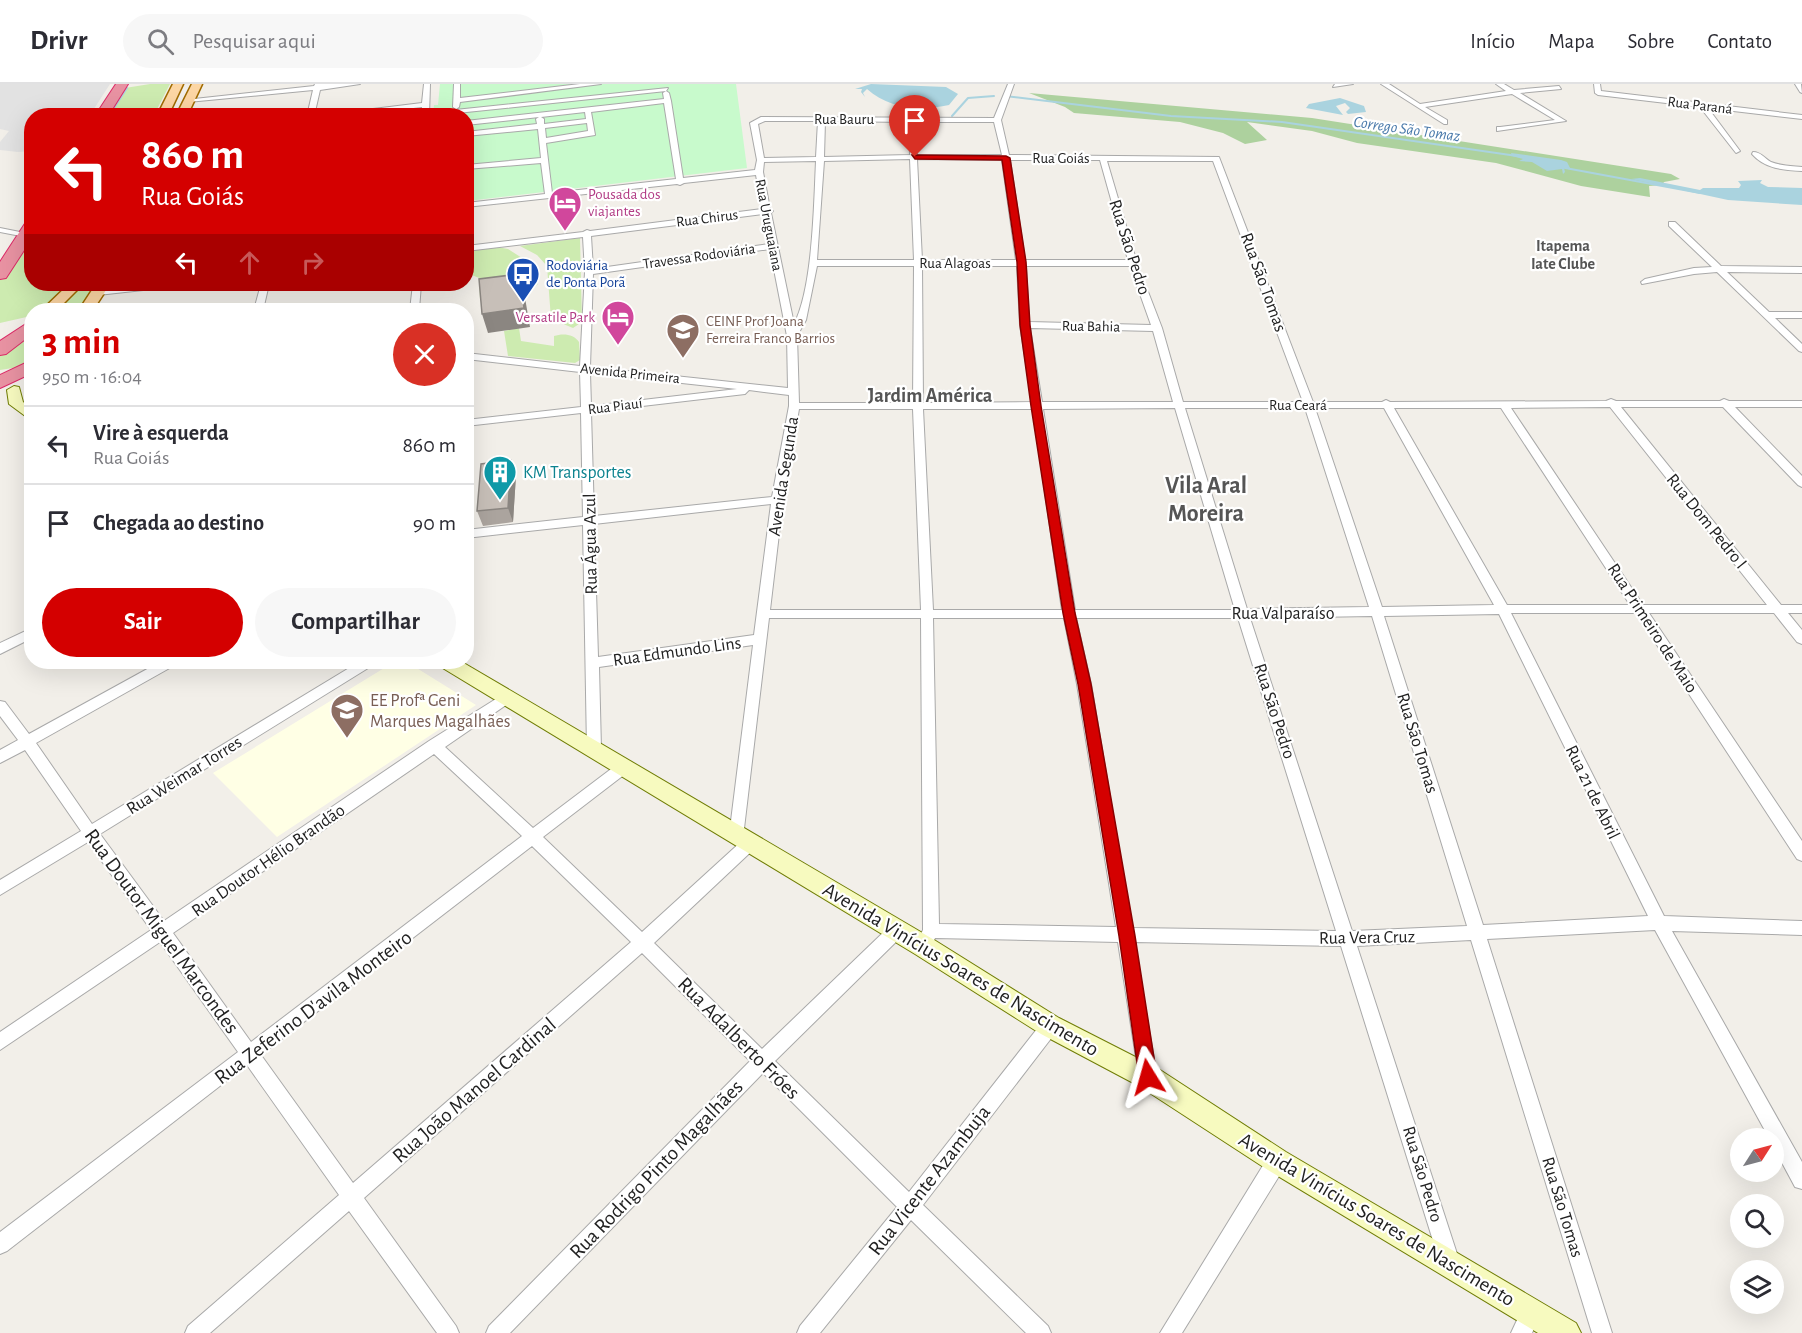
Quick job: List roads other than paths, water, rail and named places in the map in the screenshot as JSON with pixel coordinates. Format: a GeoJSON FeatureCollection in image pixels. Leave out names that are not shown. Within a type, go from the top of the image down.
{"type":"FeatureCollection","features":[{"type":"Feature","properties":{"kind":"highway"},"geometry":{"type":"LineString","coordinates":[[106,108],[122,84],[137,84]]}},
{"type":"Feature","properties":{"kind":"highway"},"geometry":{"type":"LineString","coordinates":[[0,273],[24,237]]}},
{"type":"Feature","properties":{"kind":"highway"},"geometry":{"type":"LineString","coordinates":[[0,328],[24,326]]}},
{"type":"Feature","properties":{"kind":"highway"},"geometry":{"type":"LineString","coordinates":[[0,350],[24,331]]}},
{"type":"Feature","properties":{"kind":"highway"},"geometry":{"type":"LineString","coordinates":[[4,381],[24,370]]}},
{"type":"Feature","properties":{"kind":"main road"},"geometry":{"type":"LineString","coordinates":[[166,108],[178,84]]}},
{"type":"Feature","properties":{"kind":"main road"},"geometry":{"type":"LineString","coordinates":[[184,108],[197,84]]}},
{"type":"Feature","properties":{"kind":"main road"},"geometry":{"type":"LineString","coordinates":[[172,95],[178,100],[189,97]]}},
{"type":"Feature","properties":{"kind":"main road"},"geometry":{"type":"LineString","coordinates":[[56,303],[69,291]]}},
{"type":"Feature","properties":{"kind":"street"},"geometry":{"type":"LineString","coordinates":[[189,97],[304,84]]}},
{"type":"Feature","properties":{"kind":"street"},"geometry":{"type":"LineString","coordinates":[[189,97],[357,84]]}},
{"type":"Feature","properties":{"kind":"street"},"geometry":{"type":"LineString","coordinates":[[425,108],[427,84]]}},
{"type":"Feature","properties":{"kind":"street"},"geometry":{"type":"LineString","coordinates":[[457,84],[457,108]]}},
{"type":"Feature","properties":{"kind":"street"},"geometry":{"type":"LineString","coordinates":[[496,84],[497,131]]}},
{"type":"Feature","properties":{"kind":"street"},"geometry":{"type":"LineString","coordinates":[[456,100],[497,96],[538,87],[598,84]]}},
{"type":"Feature","properties":{"kind":"street"},"geometry":{"type":"LineString","coordinates":[[1011,84],[997,120],[1006,158],[1021,262],[1025,325],[1036,406],[1069,613],[1084,684],[1127,936],[1148,1077]]}},
{"type":"Feature","properties":{"kind":"street"},"geometry":{"type":"LineString","coordinates":[[1335,86],[1350,84]]}},
{"type":"Feature","properties":{"kind":"street"},"geometry":{"type":"LineString","coordinates":[[1384,84],[1444,123]]}},
{"type":"Feature","properties":{"kind":"street"},"geometry":{"type":"LineString","coordinates":[[1499,84],[1562,121],[1500,129]]}},
{"type":"Feature","properties":{"kind":"street","name":"Rua Paraná"},"geometry":{"type":"LineString","coordinates":[[1596,84],[1598,93],[1802,117]]}},
{"type":"Feature","properties":{"kind":"street"},"geometry":{"type":"LineString","coordinates":[[1797,84],[1802,91]]}},
{"type":"Feature","properties":{"kind":"street"},"geometry":{"type":"LineString","coordinates":[[543,141],[592,133],[582,85]]}},
{"type":"Feature","properties":{"kind":"street"},"geometry":{"type":"LineString","coordinates":[[312,108],[318,86]]}},
{"type":"Feature","properties":{"kind":"street"},"geometry":{"type":"LineString","coordinates":[[538,87],[549,197]]}},
{"type":"Feature","properties":{"kind":"street"},"geometry":{"type":"LineString","coordinates":[[474,111],[666,87],[680,183]]}},
{"type":"Feature","properties":{"kind":"street"},"geometry":{"type":"LineString","coordinates":[[1419,106],[1513,92],[1559,88]]}},
{"type":"Feature","properties":{"kind":"street"},"geometry":{"type":"LineString","coordinates":[[474,122],[668,101]]}},
{"type":"Feature","properties":{"kind":"street"},"geometry":{"type":"LineString","coordinates":[[397,108],[426,105]]}},
{"type":"Feature","properties":{"kind":"street"},"geometry":{"type":"LineString","coordinates":[[1702,105],[1736,151]]}},
{"type":"Feature","properties":{"kind":"street","name":"Rua Bauru"},"geometry":{"type":"LineString","coordinates":[[764,119],[997,120]]}},
{"type":"Feature","properties":{"kind":"street","name":"Rua Uruguaiana"},"geometry":{"type":"LineString","coordinates":[[764,119],[754,123],[761,160],[759,172],[769,211],[773,246],[792,336]]}},
{"type":"Feature","properties":{"kind":"street","name":"Avenida Segunda"},"geometry":{"type":"LineString","coordinates":[[743,840],[761,639],[777,500],[794,406],[792,336],[800,327],[814,263],[822,119]]}},
{"type":"Feature","properties":{"kind":"street"},"geometry":{"type":"LineString","coordinates":[[912,119],[918,263],[918,406],[927,613],[927,938]]}},
{"type":"Feature","properties":{"kind":"street"},"geometry":{"type":"LineString","coordinates":[[474,133],[590,121]]}},
{"type":"Feature","properties":{"kind":"street"},"geometry":{"type":"LineString","coordinates":[[1756,154],[1761,160],[1773,165],[1802,169]]}},
{"type":"Feature","properties":{"kind":"street","name":"Rua Goiás"},"geometry":{"type":"LineString","coordinates":[[761,160],[915,157],[1216,159]]}},
{"type":"Feature","properties":{"kind":"street","name":"Rua São Pedro"},"geometry":{"type":"LineString","coordinates":[[1103,159],[1133,263],[1157,328],[1178,404],[1450,1263]]}},
{"type":"Feature","properties":{"kind":"street","name":"Rua São Tomas"},"geometry":{"type":"LineString","coordinates":[[1216,159],[1309,405],[1377,612],[1602,1333]]}},
{"type":"Feature","properties":{"kind":"street"},"geometry":{"type":"LineString","coordinates":[[474,166],[545,160]]}},
{"type":"Feature","properties":{"kind":"street"},"geometry":{"type":"LineString","coordinates":[[474,204],[680,183],[759,172]]}},
{"type":"Feature","properties":{"kind":"street","name":"Rua Chirus"},"geometry":{"type":"LineString","coordinates":[[474,248],[769,211]]}},
{"type":"Feature","properties":{"kind":"street"},"geometry":{"type":"LineString","coordinates":[[1672,224],[1802,349]]}},
{"type":"Feature","properties":{"kind":"street"},"geometry":{"type":"LineString","coordinates":[[0,230],[24,229]]}},
{"type":"Feature","properties":{"kind":"street","name":"Rua Água Azul"},"geometry":{"type":"LineString","coordinates":[[587,232],[589,272],[585,368],[594,749]]}},
{"type":"Feature","properties":{"kind":"street","name":"Travessa Rodoviária"},"geometry":{"type":"LineString","coordinates":[[589,272],[773,246]]}},
{"type":"Feature","properties":{"kind":"street","name":"Rua Alagoas"},"geometry":{"type":"LineString","coordinates":[[814,263],[1133,263]]}},
{"type":"Feature","properties":{"kind":"street"},"geometry":{"type":"LineString","coordinates":[[1645,282],[1694,271],[1719,269],[1802,270]]}},
{"type":"Feature","properties":{"kind":"street"},"geometry":{"type":"LineString","coordinates":[[98,296],[128,291]]}},
{"type":"Feature","properties":{"kind":"street"},"geometry":{"type":"LineString","coordinates":[[1768,315],[1802,315]]}},
{"type":"Feature","properties":{"kind":"street","name":"Rua Bahia"},"geometry":{"type":"LineString","coordinates":[[1025,325],[1157,328]]}},
{"type":"Feature","properties":{"kind":"street","name":"Avenida Primeira"},"geometry":{"type":"LineString","coordinates":[[474,357],[793,392]]}},
{"type":"Feature","properties":{"kind":"street"},"geometry":{"type":"LineString","coordinates":[[4,381],[16,404],[24,410]]}},
{"type":"Feature","properties":{"kind":"street","name":"Rua Piauí"},"geometry":{"type":"LineString","coordinates":[[474,422],[763,389]]}},
{"type":"Feature","properties":{"kind":"street","name":"Rua Ceará"},"geometry":{"type":"LineString","coordinates":[[794,406],[1611,402],[1802,404]]}},
{"type":"Feature","properties":{"kind":"street","name":"Rua Dom Pedro I"},"geometry":{"type":"LineString","coordinates":[[1611,402],[1802,639]]}},
{"type":"Feature","properties":{"kind":"street"},"geometry":{"type":"LineString","coordinates":[[1724,402],[1802,483]]}},
{"type":"Feature","properties":{"kind":"street","name":"Rua 21 de Abril"},"geometry":{"type":"LineString","coordinates":[[1386,403],[1503,609],[1659,923],[1802,1180]]}},
{"type":"Feature","properties":{"kind":"street","name":"Rua Primeiro de Maio"},"geometry":{"type":"LineString","coordinates":[[1503,403],[1802,854]]}},
{"type":"Feature","properties":{"kind":"street"},"geometry":{"type":"LineString","coordinates":[[474,533],[777,500]]}},
{"type":"Feature","properties":{"kind":"street","name":"Rua Valparaíso"},"geometry":{"type":"LineString","coordinates":[[765,614],[1244,614],[1503,609],[1802,609]]}},
{"type":"Feature","properties":{"kind":"street"},"geometry":{"type":"LineString","coordinates":[[0,649],[24,637]]}},
{"type":"Feature","properties":{"kind":"street","name":"Rua Edmundo Lins"},"geometry":{"type":"LineString","coordinates":[[592,663],[761,639]]}},
{"type":"Feature","properties":{"kind":"street"},"geometry":{"type":"LineString","coordinates":[[0,758],[158,669]]}},
{"type":"Feature","properties":{"kind":"street","name":"Rua Weimar Torres"},"geometry":{"type":"LineString","coordinates":[[0,888],[357,669]]}},
{"type":"Feature","properties":{"kind":"street","name":"Avenida Vinícius Soares de Nascimento"},"geometry":{"type":"LineString","coordinates":[[460,669],[896,932],[927,938],[1050,1026],[1148,1077],[1277,1161],[1450,1263],[1526,1323],[1566,1333]]}},
{"type":"Feature","properties":{"kind":"street","name":"Rua Doutor Hélio Brandão"},"geometry":{"type":"LineString","coordinates":[[0,1042],[507,697]]}},
{"type":"Feature","properties":{"kind":"street","name":"Rua Doutor Miguel Marcondes"},"geometry":{"type":"LineString","coordinates":[[0,706],[29,741],[90,833],[164,932],[449,1333]]}},
{"type":"Feature","properties":{"kind":"street","name":"Rua Adalberto Fróes"},"geometry":{"type":"LineString","coordinates":[[434,746],[535,838],[909,1208],[1041,1333]]}},
{"type":"Feature","properties":{"kind":"street","name":"Rua Zeferino D'avila Monteiro"},"geometry":{"type":"LineString","coordinates":[[0,1244],[535,838],[624,767]]}},
{"type":"Feature","properties":{"kind":"street","name":"Rua João Manoel Cardinal"},"geometry":{"type":"LineString","coordinates":[[195,1333],[642,942],[743,840]]}},
{"type":"Feature","properties":{"kind":"street","name":"Rua Vera Cruz"},"geometry":{"type":"LineString","coordinates":[[927,938],[1127,936],[1349,939],[1659,923],[1802,928]]}},
{"type":"Feature","properties":{"kind":"street","name":"Rua Rodrigo Pinto Magalhães"},"geometry":{"type":"LineString","coordinates":[[496,1333],[762,1061],[896,932]]}},
{"type":"Feature","properties":{"kind":"street","name":"Rua Vicente Azambuja"},"geometry":{"type":"LineString","coordinates":[[807,1333],[909,1208],[1050,1026]]}},
{"type":"Feature","properties":{"kind":"street"},"geometry":{"type":"LineString","coordinates":[[1170,1333],[1277,1161]]}},
{"type":"Feature","properties":{"kind":"water"},"geometry":{"type":"Polygon","coordinates":[[[871,84],[946,87],[958,94],[949,105],[927,108],[906,107],[885,101],[867,89],[863,93],[865,97],[861,92],[862,89],[855,89],[871,84]]]}},
{"type":"Feature","properties":{"kind":"water"},"geometry":{"type":"Polygon","coordinates":[[[1340,98],[1364,106],[1366,112],[1348,114],[1346,112],[1350,108],[1345,103],[1336,106],[1343,115],[1306,108],[1309,104],[1340,98]]]}},
{"type":"Feature","properties":{"kind":"water"},"geometry":{"type":"Polygon","coordinates":[[[1511,153],[1561,160],[1567,162],[1571,170],[1564,168],[1563,174],[1562,169],[1547,171],[1532,162],[1519,161],[1523,159],[1512,156],[1511,153]]]}},
{"type":"Feature","properties":{"kind":"water"},"geometry":{"type":"Polygon","coordinates":[[[1640,178],[1700,190],[1703,188],[1739,188],[1741,185],[1738,181],[1762,180],[1760,183],[1768,187],[1802,188],[1802,205],[1728,200],[1631,179],[1640,178]]]}},
{"type":"Feature","properties":{"kind":"waterway"},"geometry":{"type":"LineString","coordinates":[[114,108],[127,88]]}},
{"type":"Feature","properties":{"kind":"waterway","name":"Corrego São Tomaz"},"geometry":{"type":"LineString","coordinates":[[952,116],[968,98],[994,96]]}},
{"type":"Feature","properties":{"kind":"waterway","name":"Corrego São Tomaz"},"geometry":{"type":"LineString","coordinates":[[1005,96],[1171,116],[1282,122],[1524,157]]}},
{"type":"Feature","properties":{"kind":"waterway","name":"Corrego São Tomaz"},"geometry":{"type":"LineString","coordinates":[[1560,167],[1700,193]]}},
{"type":"Feature","properties":{"kind":"place","name":"Pousada dos viajantes"},"geometry":{"type":"Point","coordinates":[565,232]}},
{"type":"Feature","properties":{"kind":"place","name":"Rodoviária de Ponta Porã"},"geometry":{"type":"Point","coordinates":[523,303]}},
{"type":"Feature","properties":{"kind":"place","name":"Versatile Park"},"geometry":{"type":"Point","coordinates":[618,346]}},
{"type":"Feature","properties":{"kind":"place","name":"CEINF Prof Joana Ferreira Franco Barrios"},"geometry":{"type":"Point","coordinates":[683,359]}},
{"type":"Feature","properties":{"kind":"place","name":"KM Transportes"},"geometry":{"type":"Point","coordinates":[500,501]}},
{"type":"Feature","properties":{"kind":"place","name":"EE Profª Geni Marques Magalhães"},"geometry":{"type":"Point","coordinates":[347,739]}},
{"type":"Feature","properties":{"kind":"district","name":"Itapema Iate Clube"},"geometry":{"type":"Point","coordinates":[1563,254]}},
{"type":"Feature","properties":{"kind":"district","name":"Jardim América"},"geometry":{"type":"Point","coordinates":[930,395]}},
{"type":"Feature","properties":{"kind":"district","name":"Vila Aral Moreira"},"geometry":{"type":"Point","coordinates":[1206,499]}}]}
